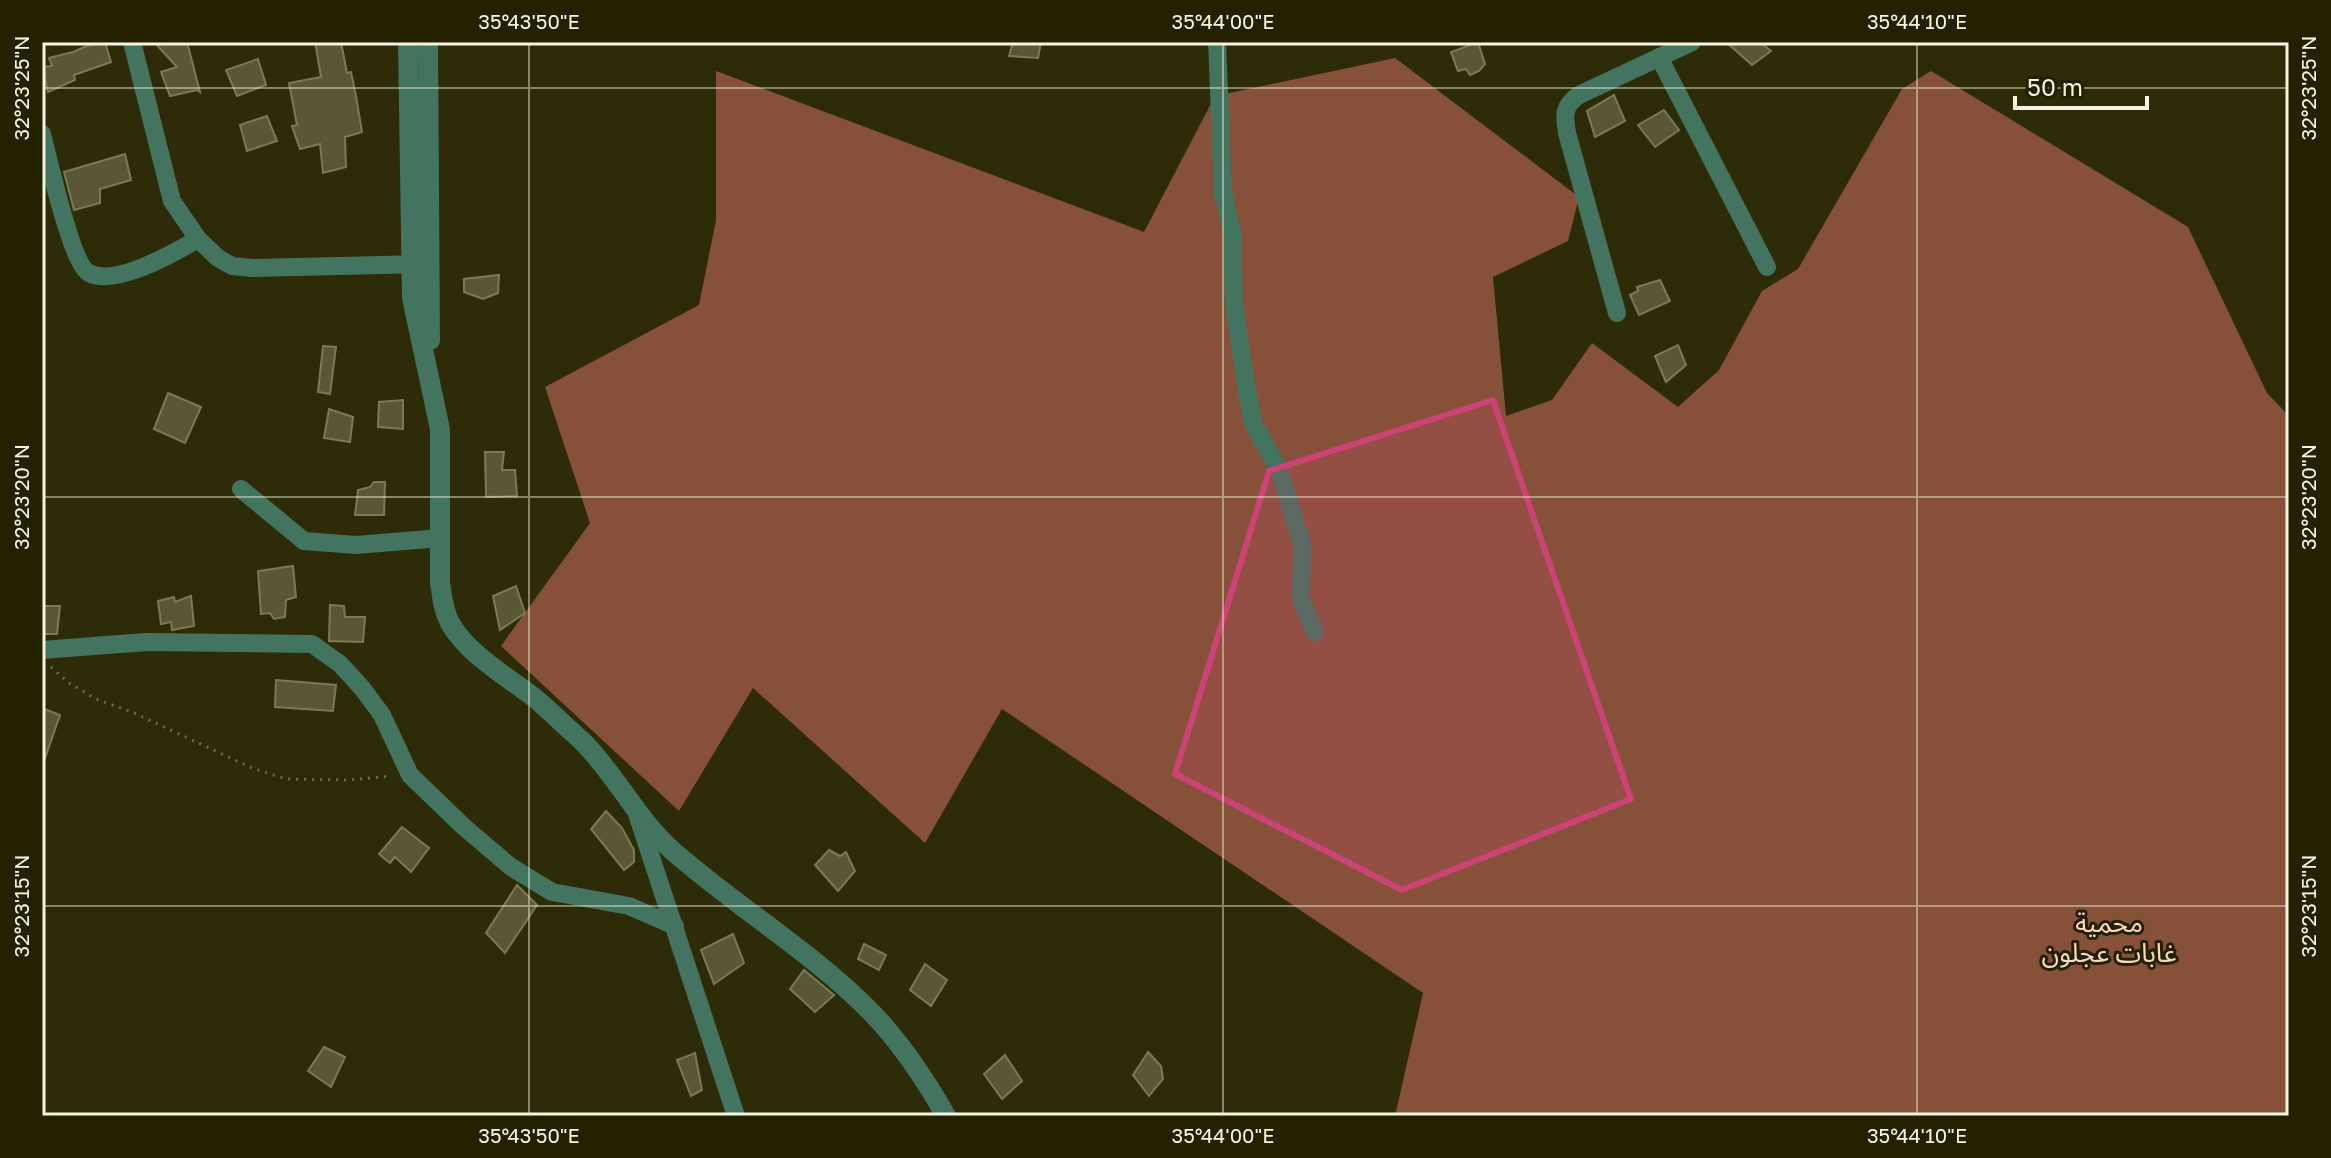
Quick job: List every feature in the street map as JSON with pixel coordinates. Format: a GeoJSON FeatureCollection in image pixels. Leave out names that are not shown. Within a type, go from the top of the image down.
{"type":"FeatureCollection","features":[{"type":"Feature","properties":{"kind":"street"},"geometry":{"type":"LineString","coordinates":[[132,42],[172,201],[198,239],[218,258],[232,266],[274,268],[419,264]]}},
{"type":"Feature","properties":{"kind":"street"},"geometry":{"type":"LineString","coordinates":[[408,42],[419,264],[430,345],[428,368],[440,429],[440,582],[443,603],[451,624],[467,644],[538,701],[584,744],[606,768],[637,814],[675,853],[829,974],[871,1013],[902,1048],[946,1116]]}},
{"type":"Feature","properties":{"kind":"street"},"geometry":{"type":"LineString","coordinates":[[419,264],[428,42]]}},
{"type":"Feature","properties":{"kind":"street"},"geometry":{"type":"LineString","coordinates":[[1217,42],[1223,192],[1232,232],[1234,304],[1246,385],[1253,423],[1279,470],[1302,544],[1301,599],[1315,633]]}},
{"type":"Feature","properties":{"kind":"street"},"geometry":{"type":"LineString","coordinates":[[1617,313],[1567,133],[1566,107],[1579,95],[1692,42]]}},
{"type":"Feature","properties":{"kind":"street"},"geometry":{"type":"LineString","coordinates":[[1659,57],[1767,267]]}},
{"type":"Feature","properties":{"kind":"street"},"geometry":{"type":"LineString","coordinates":[[42,134],[81,268],[89,274],[105,278],[119,274],[166,258],[198,239]]}},
{"type":"Feature","properties":{"kind":"street"},"geometry":{"type":"LineString","coordinates":[[241,489],[304,541],[356,545],[441,538]]}},
{"type":"Feature","properties":{"kind":"street"},"geometry":{"type":"LineString","coordinates":[[42,650],[146,642],[312,644],[340,664],[362,688],[382,715],[410,775],[464,827],[535,883],[561,895],[629,906],[675,926]]}},
{"type":"Feature","properties":{"kind":"street"},"geometry":{"type":"LineString","coordinates":[[637,814],[736,1116]]}},
{"type":"Feature","properties":{"kind":"path"},"geometry":{"type":"LineString","coordinates":[[42,659],[69,683],[96,699],[132,712],[252,768],[286,779],[348,780],[410,775]]}},
{"type":"Feature","properties":{"kind":"highlighted area"},"geometry":{"type":"Polygon","coordinates":[[[1493,400],[1631,799],[1402,890],[1175,774],[1269,471],[1493,400]]]}},
{"type":"Feature","properties":{"kind":"green space","name":"محمية غابات عجلون"},"geometry":{"type":"Polygon","coordinates":[[[1395,58],[1579,197],[1568,241],[1493,277],[1506,416],[1552,400],[1592,343],[1678,407],[1719,370],[1762,291],[1798,269],[1902,89],[1931,71],[2188,227],[2267,393],[2289,416],[2289,1116],[1395,1116],[1423,993],[1002,709],[925,843],[753,688],[679,811],[501,646],[590,523],[545,387],[699,305],[716,220],[716,71],[1144,232],[1215,96],[1395,58]]]}},
{"type":"Feature","properties":{"kind":"building"},"geometry":{"type":"Polygon","coordinates":[[[96,42],[105,42],[111,62],[74,75],[75,80],[48,92],[42,67],[52,66],[49,58],[96,42]]]}},
{"type":"Feature","properties":{"kind":"building"},"geometry":{"type":"Polygon","coordinates":[[[154,42],[187,42],[200,92],[170,96],[161,72],[177,67],[154,42]]]}},
{"type":"Feature","properties":{"kind":"building"},"geometry":{"type":"Polygon","coordinates":[[[315,42],[341,42],[347,73],[351,72],[362,132],[345,137],[346,167],[323,173],[320,144],[300,149],[292,126],[297,125],[289,83],[321,77],[315,42]]]}},
{"type":"Feature","properties":{"kind":"building"},"geometry":{"type":"Polygon","coordinates":[[[1013,42],[1041,42],[1038,58],[1009,56],[1013,42]]]}},
{"type":"Feature","properties":{"kind":"building"},"geometry":{"type":"Polygon","coordinates":[[[1478,42],[1485,64],[1470,75],[1466,69],[1458,71],[1451,52],[1478,42]]]}},
{"type":"Feature","properties":{"kind":"building"},"geometry":{"type":"Polygon","coordinates":[[[1726,42],[1760,42],[1771,51],[1752,65],[1726,42]]]}},
{"type":"Feature","properties":{"kind":"building"},"geometry":{"type":"Polygon","coordinates":[[[258,59],[266,85],[237,96],[226,70],[258,59]]]}},
{"type":"Feature","properties":{"kind":"building"},"geometry":{"type":"Polygon","coordinates":[[[1614,95],[1625,121],[1595,137],[1587,111],[1614,95]]]}},
{"type":"Feature","properties":{"kind":"building"},"geometry":{"type":"Polygon","coordinates":[[[1664,110],[1679,130],[1655,147],[1638,125],[1664,110]]]}},
{"type":"Feature","properties":{"kind":"building"},"geometry":{"type":"Polygon","coordinates":[[[267,116],[277,141],[247,151],[240,125],[267,116]]]}},
{"type":"Feature","properties":{"kind":"building"},"geometry":{"type":"Polygon","coordinates":[[[125,154],[131,180],[100,189],[100,203],[74,210],[64,172],[125,154]]]}},
{"type":"Feature","properties":{"kind":"building"},"geometry":{"type":"Polygon","coordinates":[[[499,275],[498,293],[483,299],[464,292],[464,279],[499,275]]]}},
{"type":"Feature","properties":{"kind":"building"},"geometry":{"type":"Polygon","coordinates":[[[1660,280],[1670,301],[1639,315],[1630,295],[1638,291],[1637,287],[1660,280]]]}},
{"type":"Feature","properties":{"kind":"building"},"geometry":{"type":"Polygon","coordinates":[[[1678,345],[1686,365],[1666,382],[1655,356],[1678,345]]]}},
{"type":"Feature","properties":{"kind":"building"},"geometry":{"type":"Polygon","coordinates":[[[323,346],[336,347],[330,394],[318,392],[323,346]]]}},
{"type":"Feature","properties":{"kind":"building"},"geometry":{"type":"Polygon","coordinates":[[[168,393],[201,407],[185,443],[154,429],[168,393]]]}},
{"type":"Feature","properties":{"kind":"building"},"geometry":{"type":"Polygon","coordinates":[[[403,400],[403,429],[378,427],[379,402],[403,400]]]}},
{"type":"Feature","properties":{"kind":"building"},"geometry":{"type":"Polygon","coordinates":[[[329,409],[353,417],[350,442],[324,438],[329,409]]]}},
{"type":"Feature","properties":{"kind":"building"},"geometry":{"type":"Polygon","coordinates":[[[485,452],[504,452],[502,470],[515,470],[517,496],[486,497],[485,452]]]}},
{"type":"Feature","properties":{"kind":"building"},"geometry":{"type":"Polygon","coordinates":[[[374,482],[385,482],[384,515],[355,515],[358,490],[370,487],[374,482]]]}},
{"type":"Feature","properties":{"kind":"building"},"geometry":{"type":"Polygon","coordinates":[[[293,566],[296,597],[286,600],[285,617],[274,619],[270,613],[261,614],[258,571],[293,566]]]}},
{"type":"Feature","properties":{"kind":"building"},"geometry":{"type":"Polygon","coordinates":[[[516,586],[525,613],[500,630],[493,596],[516,586]]]}},
{"type":"Feature","properties":{"kind":"building"},"geometry":{"type":"Polygon","coordinates":[[[191,596],[194,626],[172,630],[171,622],[161,624],[158,601],[174,597],[175,602],[191,596]]]}},
{"type":"Feature","properties":{"kind":"building"},"geometry":{"type":"Polygon","coordinates":[[[330,605],[344,606],[345,617],[365,617],[363,642],[329,641],[330,605]]]}},
{"type":"Feature","properties":{"kind":"building"},"geometry":{"type":"Polygon","coordinates":[[[42,606],[60,606],[57,634],[42,634],[42,606]]]}},
{"type":"Feature","properties":{"kind":"building"},"geometry":{"type":"Polygon","coordinates":[[[276,680],[336,685],[333,711],[275,707],[276,680]]]}},
{"type":"Feature","properties":{"kind":"building"},"geometry":{"type":"Polygon","coordinates":[[[42,708],[60,715],[44,761],[42,761],[42,708]]]}},
{"type":"Feature","properties":{"kind":"building"},"geometry":{"type":"Polygon","coordinates":[[[606,811],[622,828],[634,850],[634,862],[624,870],[591,829],[606,811]]]}},
{"type":"Feature","properties":{"kind":"building"},"geometry":{"type":"Polygon","coordinates":[[[402,827],[429,848],[411,872],[395,857],[390,863],[379,854],[402,827]]]}},
{"type":"Feature","properties":{"kind":"building"},"geometry":{"type":"Polygon","coordinates":[[[829,850],[840,856],[846,852],[855,871],[838,891],[815,865],[829,850]]]}},
{"type":"Feature","properties":{"kind":"building"},"geometry":{"type":"Polygon","coordinates":[[[517,885],[537,905],[505,953],[486,933],[517,885]]]}},
{"type":"Feature","properties":{"kind":"building"},"geometry":{"type":"Polygon","coordinates":[[[733,934],[744,963],[714,984],[701,950],[733,934]]]}},
{"type":"Feature","properties":{"kind":"building"},"geometry":{"type":"Polygon","coordinates":[[[864,944],[886,955],[879,970],[858,959],[864,944]]]}},
{"type":"Feature","properties":{"kind":"building"},"geometry":{"type":"Polygon","coordinates":[[[925,964],[947,980],[931,1006],[910,990],[925,964]]]}},
{"type":"Feature","properties":{"kind":"building"},"geometry":{"type":"Polygon","coordinates":[[[804,970],[834,995],[815,1012],[790,989],[804,970]]]}},
{"type":"Feature","properties":{"kind":"building"},"geometry":{"type":"Polygon","coordinates":[[[324,1047],[345,1057],[331,1087],[308,1071],[324,1047]]]}},
{"type":"Feature","properties":{"kind":"building"},"geometry":{"type":"Polygon","coordinates":[[[1148,1052],[1161,1066],[1163,1079],[1149,1096],[1133,1075],[1148,1052]]]}},
{"type":"Feature","properties":{"kind":"building"},"geometry":{"type":"Polygon","coordinates":[[[695,1053],[702,1090],[691,1096],[677,1060],[695,1053]]]}},
{"type":"Feature","properties":{"kind":"building"},"geometry":{"type":"Polygon","coordinates":[[[1005,1055],[1022,1081],[1002,1099],[984,1074],[1005,1055]]]}}]}
